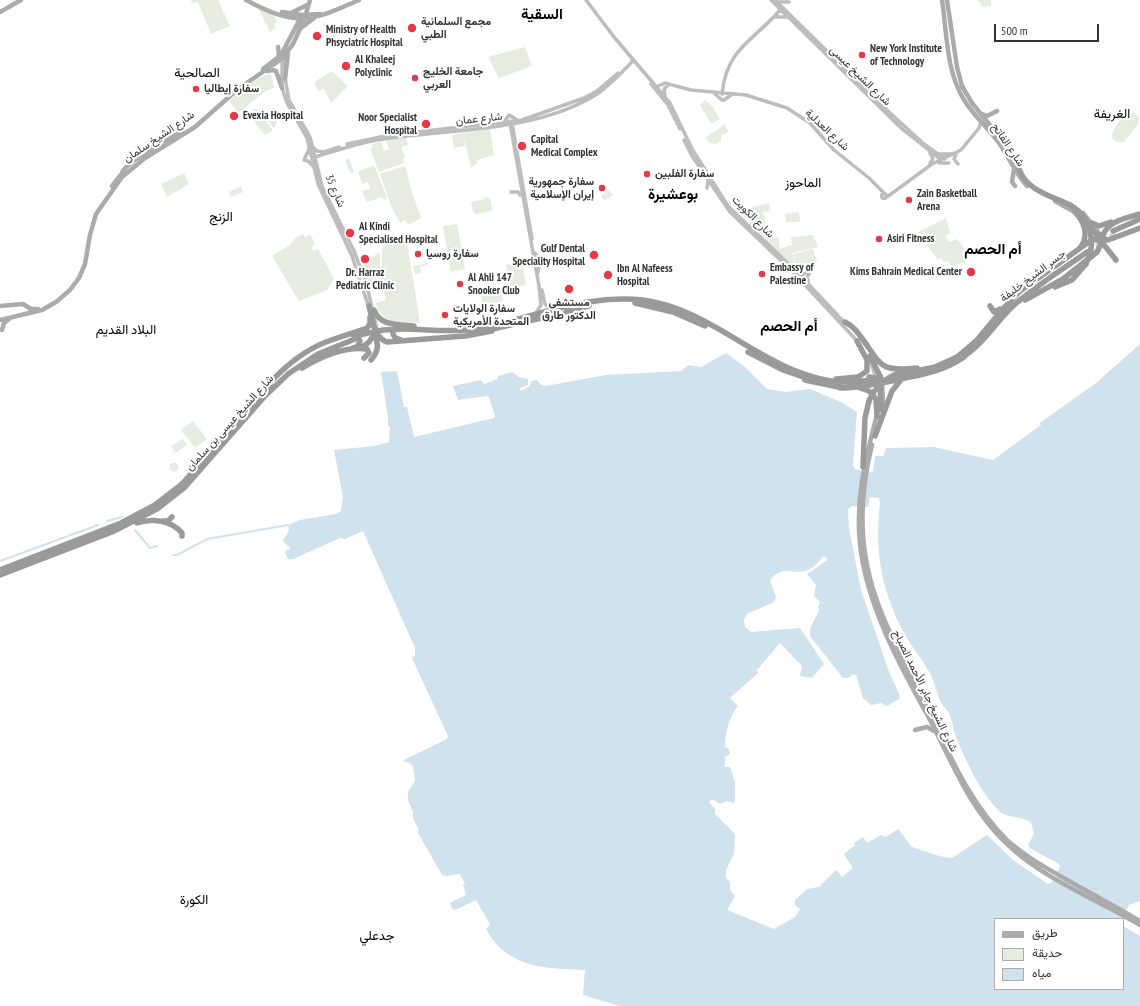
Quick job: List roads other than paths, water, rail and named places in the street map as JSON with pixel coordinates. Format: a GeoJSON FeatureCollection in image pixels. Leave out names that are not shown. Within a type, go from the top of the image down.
{"type":"FeatureCollection","features":[{"type":"Feature","properties":{"kind":"highway"},"geometry":{"type":"LineString","coordinates":[[1016,168],[1034,188],[1070,205],[1082,215],[1090,230],[1092,248],[1086,264],[1078,275],[1070,281],[1034,295]]}},
{"type":"Feature","properties":{"kind":"highway"},"geometry":{"type":"LineString","coordinates":[[1073,254],[1082,244],[1085,231],[1083,222],[1075,212]]}},
{"type":"Feature","properties":{"kind":"highway"},"geometry":{"type":"LineString","coordinates":[[1090,225],[1099,226],[1140,214]]}},
{"type":"Feature","properties":{"kind":"highway"},"geometry":{"type":"LineString","coordinates":[[875,436],[894,387],[899,381],[944,369],[967,352],[1004,315],[1034,295],[1063,279],[1093,256],[1098,251],[1101,240],[1107,228],[1125,218]]}},
{"type":"Feature","properties":{"kind":"highway"},"geometry":{"type":"LineString","coordinates":[[990,306],[993,312],[995,312],[1091,240],[1108,240],[1140,219]]}},
{"type":"Feature","properties":{"kind":"highway"},"geometry":{"type":"LineString","coordinates":[[1114,235],[1140,223]]}},
{"type":"Feature","properties":{"kind":"highway"},"geometry":{"type":"LineString","coordinates":[[1090,225],[1113,257]]}},
{"type":"Feature","properties":{"kind":"highway"},"geometry":{"type":"LineString","coordinates":[[1107,228],[1106,236],[1122,236]]}},
{"type":"Feature","properties":{"kind":"highway"},"geometry":{"type":"LineString","coordinates":[[1113,257],[1111,244],[1122,236],[1140,228]]}},
{"type":"Feature","properties":{"kind":"highway"},"geometry":{"type":"LineString","coordinates":[[1091,240],[1098,242],[1098,251]]}},
{"type":"Feature","properties":{"kind":"highway","name":"جسر الشيخ خليفة"},"geometry":{"type":"LineString","coordinates":[[994,319],[1021,295],[1086,251],[1028,294],[1004,315]]}},
{"type":"Feature","properties":{"kind":"highway"},"geometry":{"type":"LineString","coordinates":[[1093,256],[1100,252],[1113,257]]}},
{"type":"Feature","properties":{"kind":"highway"},"geometry":{"type":"LineString","coordinates":[[890,378],[935,367],[967,352],[1014,297]]}},
{"type":"Feature","properties":{"kind":"highway","name":"شارع الشيخ عيسى بن سلمان"},"geometry":{"type":"LineString","coordinates":[[0,570],[121,523],[155,505],[182,484],[287,371],[308,356],[329,345],[355,336],[383,330],[453,331],[486,327],[590,302],[618,299],[643,300],[667,305],[696,316],[752,350],[798,374]]}},
{"type":"Feature","properties":{"kind":"highway","name":"شارع الشيخ عيسى بن سلمان"},"geometry":{"type":"LineString","coordinates":[[404,330],[462,334],[496,329],[592,305],[625,303],[647,305],[673,312],[698,322],[755,356],[798,374],[840,385],[879,381]]}},
{"type":"Feature","properties":{"kind":"highway"},"geometry":{"type":"LineString","coordinates":[[371,310],[380,320],[392,324],[410,326]]}},
{"type":"Feature","properties":{"kind":"highway"},"geometry":{"type":"LineString","coordinates":[[371,310],[378,348],[371,360]]}},
{"type":"Feature","properties":{"kind":"highway"},"geometry":{"type":"LineString","coordinates":[[355,336],[369,326],[371,310]]}},
{"type":"Feature","properties":{"kind":"highway"},"geometry":{"type":"LineString","coordinates":[[845,322],[858,334],[875,358],[883,366],[892,369],[917,368]]}},
{"type":"Feature","properties":{"kind":"highway"},"geometry":{"type":"LineString","coordinates":[[356,349],[366,345],[383,325],[392,324]]}},
{"type":"Feature","properties":{"kind":"highway"},"geometry":{"type":"LineString","coordinates":[[407,340],[397,339],[392,332],[398,326],[458,328],[486,327]]}},
{"type":"Feature","properties":{"kind":"highway"},"geometry":{"type":"LineString","coordinates":[[378,354],[384,345],[394,342],[483,334],[496,329]]}},
{"type":"Feature","properties":{"kind":"highway"},"geometry":{"type":"LineString","coordinates":[[344,336],[355,336],[367,330],[376,333],[384,341],[394,342]]}},
{"type":"Feature","properties":{"kind":"highway"},"geometry":{"type":"LineString","coordinates":[[264,394],[284,369],[304,353],[324,343],[344,336],[355,335],[360,339],[359,345],[349,350]]}},
{"type":"Feature","properties":{"kind":"highway"},"geometry":{"type":"LineString","coordinates":[[836,379],[858,377],[867,371],[867,360],[857,341]]}},
{"type":"Feature","properties":{"kind":"highway"},"geometry":{"type":"LineString","coordinates":[[857,341],[869,354],[879,381],[881,410]]}},
{"type":"Feature","properties":{"kind":"highway"},"geometry":{"type":"LineString","coordinates":[[264,394],[290,375],[328,355],[356,349],[368,350],[369,355],[364,358]]}},
{"type":"Feature","properties":{"kind":"highway"},"geometry":{"type":"LineString","coordinates":[[865,467],[864,425],[867,406],[877,387],[891,376],[917,368],[934,365],[967,352]]}},
{"type":"Feature","properties":{"kind":"highway"},"geometry":{"type":"LineString","coordinates":[[798,374],[836,379],[871,377],[879,381]]}},
{"type":"Feature","properties":{"kind":"highway"},"geometry":{"type":"LineString","coordinates":[[798,374],[822,385],[840,388],[864,389],[871,393],[877,400],[876,416]]}},
{"type":"Feature","properties":{"kind":"highway"},"geometry":{"type":"LineString","coordinates":[[840,388],[879,381],[909,378]]}},
{"type":"Feature","properties":{"kind":"highway","name":"شارع الشيخ عيسى بن سلمان"},"geometry":{"type":"LineString","coordinates":[[0,575],[112,532],[149,514],[185,487],[264,394]]}},
{"type":"Feature","properties":{"kind":"highway"},"geometry":{"type":"LineString","coordinates":[[112,532],[140,522],[166,521],[172,517]]}},
{"type":"Feature","properties":{"kind":"highway"},"geometry":{"type":"LineString","coordinates":[[159,521],[177,528],[181,532],[182,536]]}},
{"type":"Feature","properties":{"kind":"main road"},"geometry":{"type":"LineString","coordinates":[[0,11],[15,0]]}},
{"type":"Feature","properties":{"kind":"main road"},"geometry":{"type":"LineString","coordinates":[[0,11],[21,0]]}},
{"type":"Feature","properties":{"kind":"main road"},"geometry":{"type":"LineString","coordinates":[[246,0],[278,14],[303,18],[314,18]]}},
{"type":"Feature","properties":{"kind":"main road"},"geometry":{"type":"LineString","coordinates":[[253,0],[287,15],[297,30],[314,18],[359,0]]}},
{"type":"Feature","properties":{"kind":"main road"},"geometry":{"type":"LineString","coordinates":[[278,14],[303,18],[324,12],[354,0]]}},
{"type":"Feature","properties":{"kind":"main road","name":"شارع الكويت"},"geometry":{"type":"LineString","coordinates":[[585,0],[632,61],[652,82],[672,112],[688,148],[716,193],[730,212],[772,252],[857,341]]}},
{"type":"Feature","properties":{"kind":"main road","name":"شارع الشيخ عيسى"},"geometry":{"type":"LineString","coordinates":[[771,0],[889,112],[942,159]]}},
{"type":"Feature","properties":{"kind":"main road","name":"شارع الفاتح"},"geometry":{"type":"LineString","coordinates":[[941,0],[955,81],[965,101],[981,122],[991,130]]}},
{"type":"Feature","properties":{"kind":"main road","name":"شارع الفاتح"},"geometry":{"type":"LineString","coordinates":[[946,0],[959,77],[967,95],[991,130],[1005,145],[1024,182],[1036,192],[1075,212],[1090,225]]}},
{"type":"Feature","properties":{"kind":"main road"},"geometry":{"type":"LineString","coordinates":[[776,1],[790,2]]}},
{"type":"Feature","properties":{"kind":"main road","name":"شارع الشيخ عيسى"},"geometry":{"type":"LineString","coordinates":[[776,1],[788,18],[880,110],[928,150],[942,159]]}},
{"type":"Feature","properties":{"kind":"main road"},"geometry":{"type":"LineString","coordinates":[[287,15],[300,10],[310,2]]}},
{"type":"Feature","properties":{"kind":"main road"},"geometry":{"type":"LineString","coordinates":[[310,2],[312,12],[324,12]]}},
{"type":"Feature","properties":{"kind":"main road"},"geometry":{"type":"LineString","coordinates":[[294,38],[310,2]]}},
{"type":"Feature","properties":{"kind":"main road"},"geometry":{"type":"LineString","coordinates":[[729,64],[729,57],[736,53],[782,10]]}},
{"type":"Feature","properties":{"kind":"main road"},"geometry":{"type":"LineString","coordinates":[[774,18],[781,16],[788,18]]}},
{"type":"Feature","properties":{"kind":"main road","name":"شارع الشيخ سلمان"},"geometry":{"type":"LineString","coordinates":[[0,318],[38,309],[63,294],[77,277],[83,263],[90,222],[110,186],[138,164],[189,133],[225,104],[228,98],[264,72],[282,54],[294,38],[303,18]]}},
{"type":"Feature","properties":{"kind":"main road","name":"شارع الشيخ سلمان"},"geometry":{"type":"LineString","coordinates":[[0,318],[11,318],[47,308],[65,295],[75,284],[85,264],[90,235],[96,214],[125,168],[182,133],[203,118],[231,92],[282,54],[284,49],[294,38]]}},
{"type":"Feature","properties":{"kind":"main road"},"geometry":{"type":"LineString","coordinates":[[723,93],[726,73],[729,64],[736,53]]}},
{"type":"Feature","properties":{"kind":"main road"},"geometry":{"type":"LineString","coordinates":[[724,86],[726,91],[731,94],[723,100],[716,93],[724,86],[729,65],[736,53]]}},
{"type":"Feature","properties":{"kind":"main road"},"geometry":{"type":"LineString","coordinates":[[282,54],[285,79]]}},
{"type":"Feature","properties":{"kind":"main road","name":"شارع 35"},"geometry":{"type":"LineString","coordinates":[[282,54],[282,88],[287,103],[311,146]]}},
{"type":"Feature","properties":{"kind":"main road","name":"شارع الكويت"},"geometry":{"type":"LineString","coordinates":[[632,61],[636,68],[665,97],[678,118],[692,150],[722,199],[796,271],[845,322],[872,354],[879,381]]}},
{"type":"Feature","properties":{"kind":"main road","name":"شارع عمان"},"geometry":{"type":"LineString","coordinates":[[313,156],[375,138],[521,122],[571,106],[591,97],[604,89],[632,61]]}},
{"type":"Feature","properties":{"kind":"main road","name":"شارع عمان"},"geometry":{"type":"LineString","coordinates":[[521,122],[560,108],[592,94],[632,61]]}},
{"type":"Feature","properties":{"kind":"main road"},"geometry":{"type":"LineString","coordinates":[[626,68],[632,66],[636,68]]}},
{"type":"Feature","properties":{"kind":"main road"},"geometry":{"type":"LineString","coordinates":[[724,68],[726,73]]}},
{"type":"Feature","properties":{"kind":"main road"},"geometry":{"type":"LineString","coordinates":[[264,72],[272,70],[276,71],[282,88]]}},
{"type":"Feature","properties":{"kind":"main road","name":"شارع 35"},"geometry":{"type":"LineString","coordinates":[[285,79],[289,100],[306,129],[320,190],[357,269],[371,310]]}},
{"type":"Feature","properties":{"kind":"main road","name":"شارع العدلية"},"geometry":{"type":"LineString","coordinates":[[652,82],[668,83],[691,90],[716,93]]}},
{"type":"Feature","properties":{"kind":"main road"},"geometry":{"type":"LineString","coordinates":[[656,88],[661,83]]}},
{"type":"Feature","properties":{"kind":"main road"},"geometry":{"type":"LineString","coordinates":[[656,88],[668,85]]}},
{"type":"Feature","properties":{"kind":"main road"},"geometry":{"type":"LineString","coordinates":[[665,97],[663,90],[668,85]]}},
{"type":"Feature","properties":{"kind":"main road","name":"شارع العدلية"},"geometry":{"type":"LineString","coordinates":[[668,85],[686,91],[753,96],[785,107],[802,117],[834,150],[869,178],[885,195]]}},
{"type":"Feature","properties":{"kind":"main road","name":"شارع العدلية"},"geometry":{"type":"LineString","coordinates":[[731,94],[749,97],[786,110],[809,126],[839,157],[885,195]]}},
{"type":"Feature","properties":{"kind":"main road"},"geometry":{"type":"LineString","coordinates":[[545,113],[551,106],[560,108]]}},
{"type":"Feature","properties":{"kind":"main road"},"geometry":{"type":"LineString","coordinates":[[885,195],[932,163],[961,150],[980,129],[991,130],[991,120],[997,112],[986,116],[977,110]]}},
{"type":"Feature","properties":{"kind":"main road"},"geometry":{"type":"LineString","coordinates":[[512,133],[503,125],[510,116],[521,122]]}},
{"type":"Feature","properties":{"kind":"main road"},"geometry":{"type":"LineString","coordinates":[[512,133],[515,126],[521,122]]}},
{"type":"Feature","properties":{"kind":"main road"},"geometry":{"type":"LineString","coordinates":[[971,139],[979,128],[981,122]]}},
{"type":"Feature","properties":{"kind":"main road"},"geometry":{"type":"LineString","coordinates":[[511,123],[541,305],[537,313],[526,317]]}},
{"type":"Feature","properties":{"kind":"main road"},"geometry":{"type":"LineString","coordinates":[[809,126],[815,129]]}},
{"type":"Feature","properties":{"kind":"main road"},"geometry":{"type":"LineString","coordinates":[[311,146],[317,151],[323,153],[317,158],[315,166],[304,159],[311,146]]}},
{"type":"Feature","properties":{"kind":"main road"},"geometry":{"type":"LineString","coordinates":[[928,150],[933,159],[932,163]]}},
{"type":"Feature","properties":{"kind":"main road"},"geometry":{"type":"LineString","coordinates":[[933,151],[941,154],[954,154]]}},
{"type":"Feature","properties":{"kind":"main road"},"geometry":{"type":"LineString","coordinates":[[954,154],[954,159],[958,164]]}},
{"type":"Feature","properties":{"kind":"main road"},"geometry":{"type":"LineString","coordinates":[[932,163],[948,163]]}},
{"type":"Feature","properties":{"kind":"main road","name":"شارع 35"},"geometry":{"type":"LineString","coordinates":[[315,166],[322,186],[356,255],[366,282],[376,333]]}},
{"type":"Feature","properties":{"kind":"main road"},"geometry":{"type":"LineString","coordinates":[[1016,168],[1012,183],[1017,177],[1024,182]]}},
{"type":"Feature","properties":{"kind":"main road","name":"شارع الفاتح"},"geometry":{"type":"LineString","coordinates":[[1016,168],[1034,186],[1076,208],[1090,225]]}},
{"type":"Feature","properties":{"kind":"main road"},"geometry":{"type":"LineString","coordinates":[[121,176],[128,177]]}},
{"type":"Feature","properties":{"kind":"main road"},"geometry":{"type":"LineString","coordinates":[[708,180],[707,189],[716,193]]}},
{"type":"Feature","properties":{"kind":"main road"},"geometry":{"type":"LineString","coordinates":[[516,190],[520,182]]}},
{"type":"Feature","properties":{"kind":"main road"},"geometry":{"type":"LineString","coordinates":[[520,182],[545,304],[550,308],[561,309]]}},
{"type":"Feature","properties":{"kind":"main road"},"geometry":{"type":"LineString","coordinates":[[511,192],[519,192],[523,201]]}},
{"type":"Feature","properties":{"kind":"main road"},"geometry":{"type":"LineString","coordinates":[[762,242],[764,250],[772,252]]}},
{"type":"Feature","properties":{"kind":"main road"},"geometry":{"type":"LineString","coordinates":[[535,253],[538,258],[543,260],[539,264],[538,272]]}},
{"type":"Feature","properties":{"kind":"main road"},"geometry":{"type":"LineString","coordinates":[[796,271],[802,274],[809,273],[806,278],[810,286]]}},
{"type":"Feature","properties":{"kind":"main road"},"geometry":{"type":"LineString","coordinates":[[0,306],[22,304],[30,309],[38,309]]}},
{"type":"Feature","properties":{"kind":"main road"},"geometry":{"type":"LineString","coordinates":[[1,330],[4,323],[11,318]]}},
{"type":"Feature","properties":{"kind":"main road","name":"شارع الشيخ جابر الأحمد الصباح"},"geometry":{"type":"LineString","coordinates":[[879,381],[876,416],[865,467],[860,510],[861,552],[872,598],[881,621],[967,795],[986,821],[1017,853],[1052,874],[1140,921]]}},
{"type":"Feature","properties":{"kind":"main road","name":"شارع الشيخ جابر الأحمد الصباح"},"geometry":{"type":"LineString","coordinates":[[865,467],[875,436],[881,410]]}},
{"type":"Feature","properties":{"kind":"main road","name":"شارع الشيخ جابر الأحمد الصباح"},"geometry":{"type":"LineString","coordinates":[[860,510],[867,565],[880,610],[964,781],[980,808],[997,829],[1019,850],[1052,874]]}},
{"type":"Feature","properties":{"kind":"main road"},"geometry":{"type":"LineString","coordinates":[[923,724],[926,719],[925,712]]}},
{"type":"Feature","properties":{"kind":"main road"},"geometry":{"type":"LineString","coordinates":[[915,730],[929,727],[937,735]]}},
{"type":"Feature","properties":{"kind":"main road","name":"شارع الشيخ جابر الأحمد الصباح"},"geometry":{"type":"LineString","coordinates":[[1127,915],[1140,925]]}},
{"type":"Feature","properties":{"kind":"water"},"geometry":{"type":"Polygon","coordinates":[[[1140,344],[1140,901],[1129,905],[1122,918],[994,918],[994,990],[1124,990],[1124,927],[1140,936],[1140,1006],[620,1006],[583,995],[585,970],[542,967],[516,959],[505,952],[495,942],[486,929],[490,924],[476,900],[455,910],[452,909],[450,903],[466,895],[463,885],[465,884],[460,874],[446,876],[442,875],[418,833],[419,830],[413,818],[413,812],[408,800],[408,792],[415,781],[413,766],[410,763],[402,761],[447,739],[448,736],[412,658],[415,655],[415,648],[363,531],[345,539],[340,538],[293,559],[288,559],[285,552],[290,548],[283,541],[289,530],[288,525],[300,520],[336,514],[341,511],[343,497],[334,450],[375,446],[389,442],[390,427],[388,426],[381,372],[397,371],[404,407],[407,407],[414,437],[494,418],[495,416],[489,397],[458,400],[453,386],[481,380],[484,384],[498,379],[498,376],[512,372],[519,377],[528,379],[528,385],[520,388],[521,391],[530,386],[531,381],[537,380],[541,385],[546,386],[606,375],[681,371],[688,365],[701,367],[726,353],[745,367],[767,389],[786,392],[810,389],[843,403],[857,412],[853,466],[855,469],[873,473],[875,456],[883,456],[886,448],[934,447],[993,460],[1041,425],[1040,423],[1096,383],[1140,344]],[[870,497],[868,507],[852,506],[848,509],[849,528],[861,590],[889,672],[900,696],[899,699],[887,706],[881,703],[871,705],[863,698],[856,675],[854,674],[848,678],[843,678],[810,636],[810,629],[819,610],[818,607],[820,602],[814,596],[816,585],[807,574],[826,561],[827,558],[824,556],[815,566],[808,570],[798,572],[783,571],[774,576],[770,581],[776,597],[774,602],[747,614],[744,620],[745,627],[751,632],[800,628],[824,664],[812,678],[800,676],[802,666],[780,643],[757,670],[758,673],[730,698],[738,706],[732,715],[727,731],[725,747],[729,749],[730,754],[725,757],[725,767],[730,767],[735,782],[735,802],[733,803],[727,801],[720,804],[712,799],[709,802],[715,809],[715,814],[735,834],[734,854],[726,870],[726,878],[730,882],[730,890],[735,896],[727,910],[774,929],[795,917],[800,909],[795,905],[795,900],[807,889],[819,887],[836,870],[842,877],[853,868],[844,854],[855,845],[854,843],[863,837],[867,843],[881,835],[886,837],[898,829],[912,847],[939,856],[952,858],[987,835],[1013,860],[1048,884],[1051,883],[1060,867],[1059,864],[1030,848],[1028,845],[1034,834],[1031,823],[1027,820],[1005,815],[1000,812],[984,792],[969,765],[956,737],[948,711],[940,700],[930,673],[908,640],[899,623],[886,590],[879,556],[878,521],[880,503],[879,498],[870,497]]]}},
{"type":"Feature","properties":{"kind":"waterway"},"geometry":{"type":"LineString","coordinates":[[107,521],[122,517]]}},
{"type":"Feature","properties":{"kind":"waterway"},"geometry":{"type":"LineString","coordinates":[[0,561],[98,525]]}},
{"type":"Feature","properties":{"kind":"waterway"},"geometry":{"type":"LineString","coordinates":[[173,555],[177,555],[207,539],[288,525]]}},
{"type":"Feature","properties":{"kind":"waterway"},"geometry":{"type":"LineString","coordinates":[[135,530],[150,548],[157,546]]}},
{"type":"Feature","properties":{"kind":"tunnel"},"geometry":{"type":"LineString","coordinates":[[1089,251],[1115,234]]}},
{"type":"Feature","properties":{"kind":"place","name":"مجمع السلمانية الطبي"},"geometry":{"type":"Point","coordinates":[412,28]}},
{"type":"Feature","properties":{"kind":"place","name":"Ministry of Health Phsyciatric Hospital"},"geometry":{"type":"Point","coordinates":[317,36]}},
{"type":"Feature","properties":{"kind":"place","name":"New York Institute of Technology"},"geometry":{"type":"Point","coordinates":[862,55]}},
{"type":"Feature","properties":{"kind":"place","name":"Al Khaleej Polyclinic"},"geometry":{"type":"Point","coordinates":[346,66]}},
{"type":"Feature","properties":{"kind":"place","name":"جامعة الخليج العربي"},"geometry":{"type":"Point","coordinates":[415,78]}},
{"type":"Feature","properties":{"kind":"place","name":"سفارة إيطاليا"},"geometry":{"type":"Point","coordinates":[196,89]}},
{"type":"Feature","properties":{"kind":"place","name":"Evexia Hospital"},"geometry":{"type":"Point","coordinates":[234,116]}},
{"type":"Feature","properties":{"kind":"place","name":"Noor Specialist Hospital"},"geometry":{"type":"Point","coordinates":[426,124]}},
{"type":"Feature","properties":{"kind":"place","name":"Capital Medical Complex"},"geometry":{"type":"Point","coordinates":[522,146]}},
{"type":"Feature","properties":{"kind":"place","name":"سفارة الفلبين"},"geometry":{"type":"Point","coordinates":[647,174]}},
{"type":"Feature","properties":{"kind":"place","name":"سفارة جمهورية إيران الإسلامية"},"geometry":{"type":"Point","coordinates":[602,188]}},
{"type":"Feature","properties":{"kind":"place","name":"Zain Basketball Arena"},"geometry":{"type":"Point","coordinates":[909,200]}},
{"type":"Feature","properties":{"kind":"place","name":"Al Kindi Specialised Hospital"},"geometry":{"type":"Point","coordinates":[350,233]}},
{"type":"Feature","properties":{"kind":"place","name":"Asiri Fitness"},"geometry":{"type":"Point","coordinates":[879,239]}},
{"type":"Feature","properties":{"kind":"place","name":"سفارة روسيا"},"geometry":{"type":"Point","coordinates":[418,254]}},
{"type":"Feature","properties":{"kind":"place","name":"Gulf Dental Speciality Hospital"},"geometry":{"type":"Point","coordinates":[594,255]}},
{"type":"Feature","properties":{"kind":"place","name":"Dr. Harraz Pediatric Clinic"},"geometry":{"type":"Point","coordinates":[365,259]}},
{"type":"Feature","properties":{"kind":"place","name":"Kims Bahrain Medical Center"},"geometry":{"type":"Point","coordinates":[971,272]}},
{"type":"Feature","properties":{"kind":"place","name":"Embassy of Palestine"},"geometry":{"type":"Point","coordinates":[762,274]}},
{"type":"Feature","properties":{"kind":"place","name":"Ibn Al Nafeess Hospital"},"geometry":{"type":"Point","coordinates":[608,275]}},
{"type":"Feature","properties":{"kind":"place","name":"Al Ahli 147 Snooker Club"},"geometry":{"type":"Point","coordinates":[460,284]}},
{"type":"Feature","properties":{"kind":"place","name":"مستشفى الدكتور طارق"},"geometry":{"type":"Point","coordinates":[569,289]}},
{"type":"Feature","properties":{"kind":"place","name":"سفارة الولايات المتحدة الأمريكية"},"geometry":{"type":"Point","coordinates":[445,315]}},
{"type":"Feature","properties":{"kind":"district","name":"السقية"},"geometry":{"type":"Point","coordinates":[542,15]}},
{"type":"Feature","properties":{"kind":"district","name":"الصالحية"},"geometry":{"type":"Point","coordinates":[197,73]}},
{"type":"Feature","properties":{"kind":"district","name":"الغريفة"},"geometry":{"type":"Point","coordinates":[1112,114]}},
{"type":"Feature","properties":{"kind":"district","name":"الماحوز"},"geometry":{"type":"Point","coordinates":[803,183]}},
{"type":"Feature","properties":{"kind":"district","name":"بوعشيرة"},"geometry":{"type":"Point","coordinates":[673,195]}},
{"type":"Feature","properties":{"kind":"district","name":"الزنج"},"geometry":{"type":"Point","coordinates":[221,217]}},
{"type":"Feature","properties":{"kind":"district","name":"أم الحصم"},"geometry":{"type":"Point","coordinates":[993,250]}},
{"type":"Feature","properties":{"kind":"district","name":"أم الحصم"},"geometry":{"type":"Point","coordinates":[789,327]}},
{"type":"Feature","properties":{"kind":"district","name":"البلاد القديم"},"geometry":{"type":"Point","coordinates":[126,330]}},
{"type":"Feature","properties":{"kind":"district","name":"الكورة"},"geometry":{"type":"Point","coordinates":[194,900]}},
{"type":"Feature","properties":{"kind":"district","name":"جدعلي"},"geometry":{"type":"Point","coordinates":[377,936]}}]}
